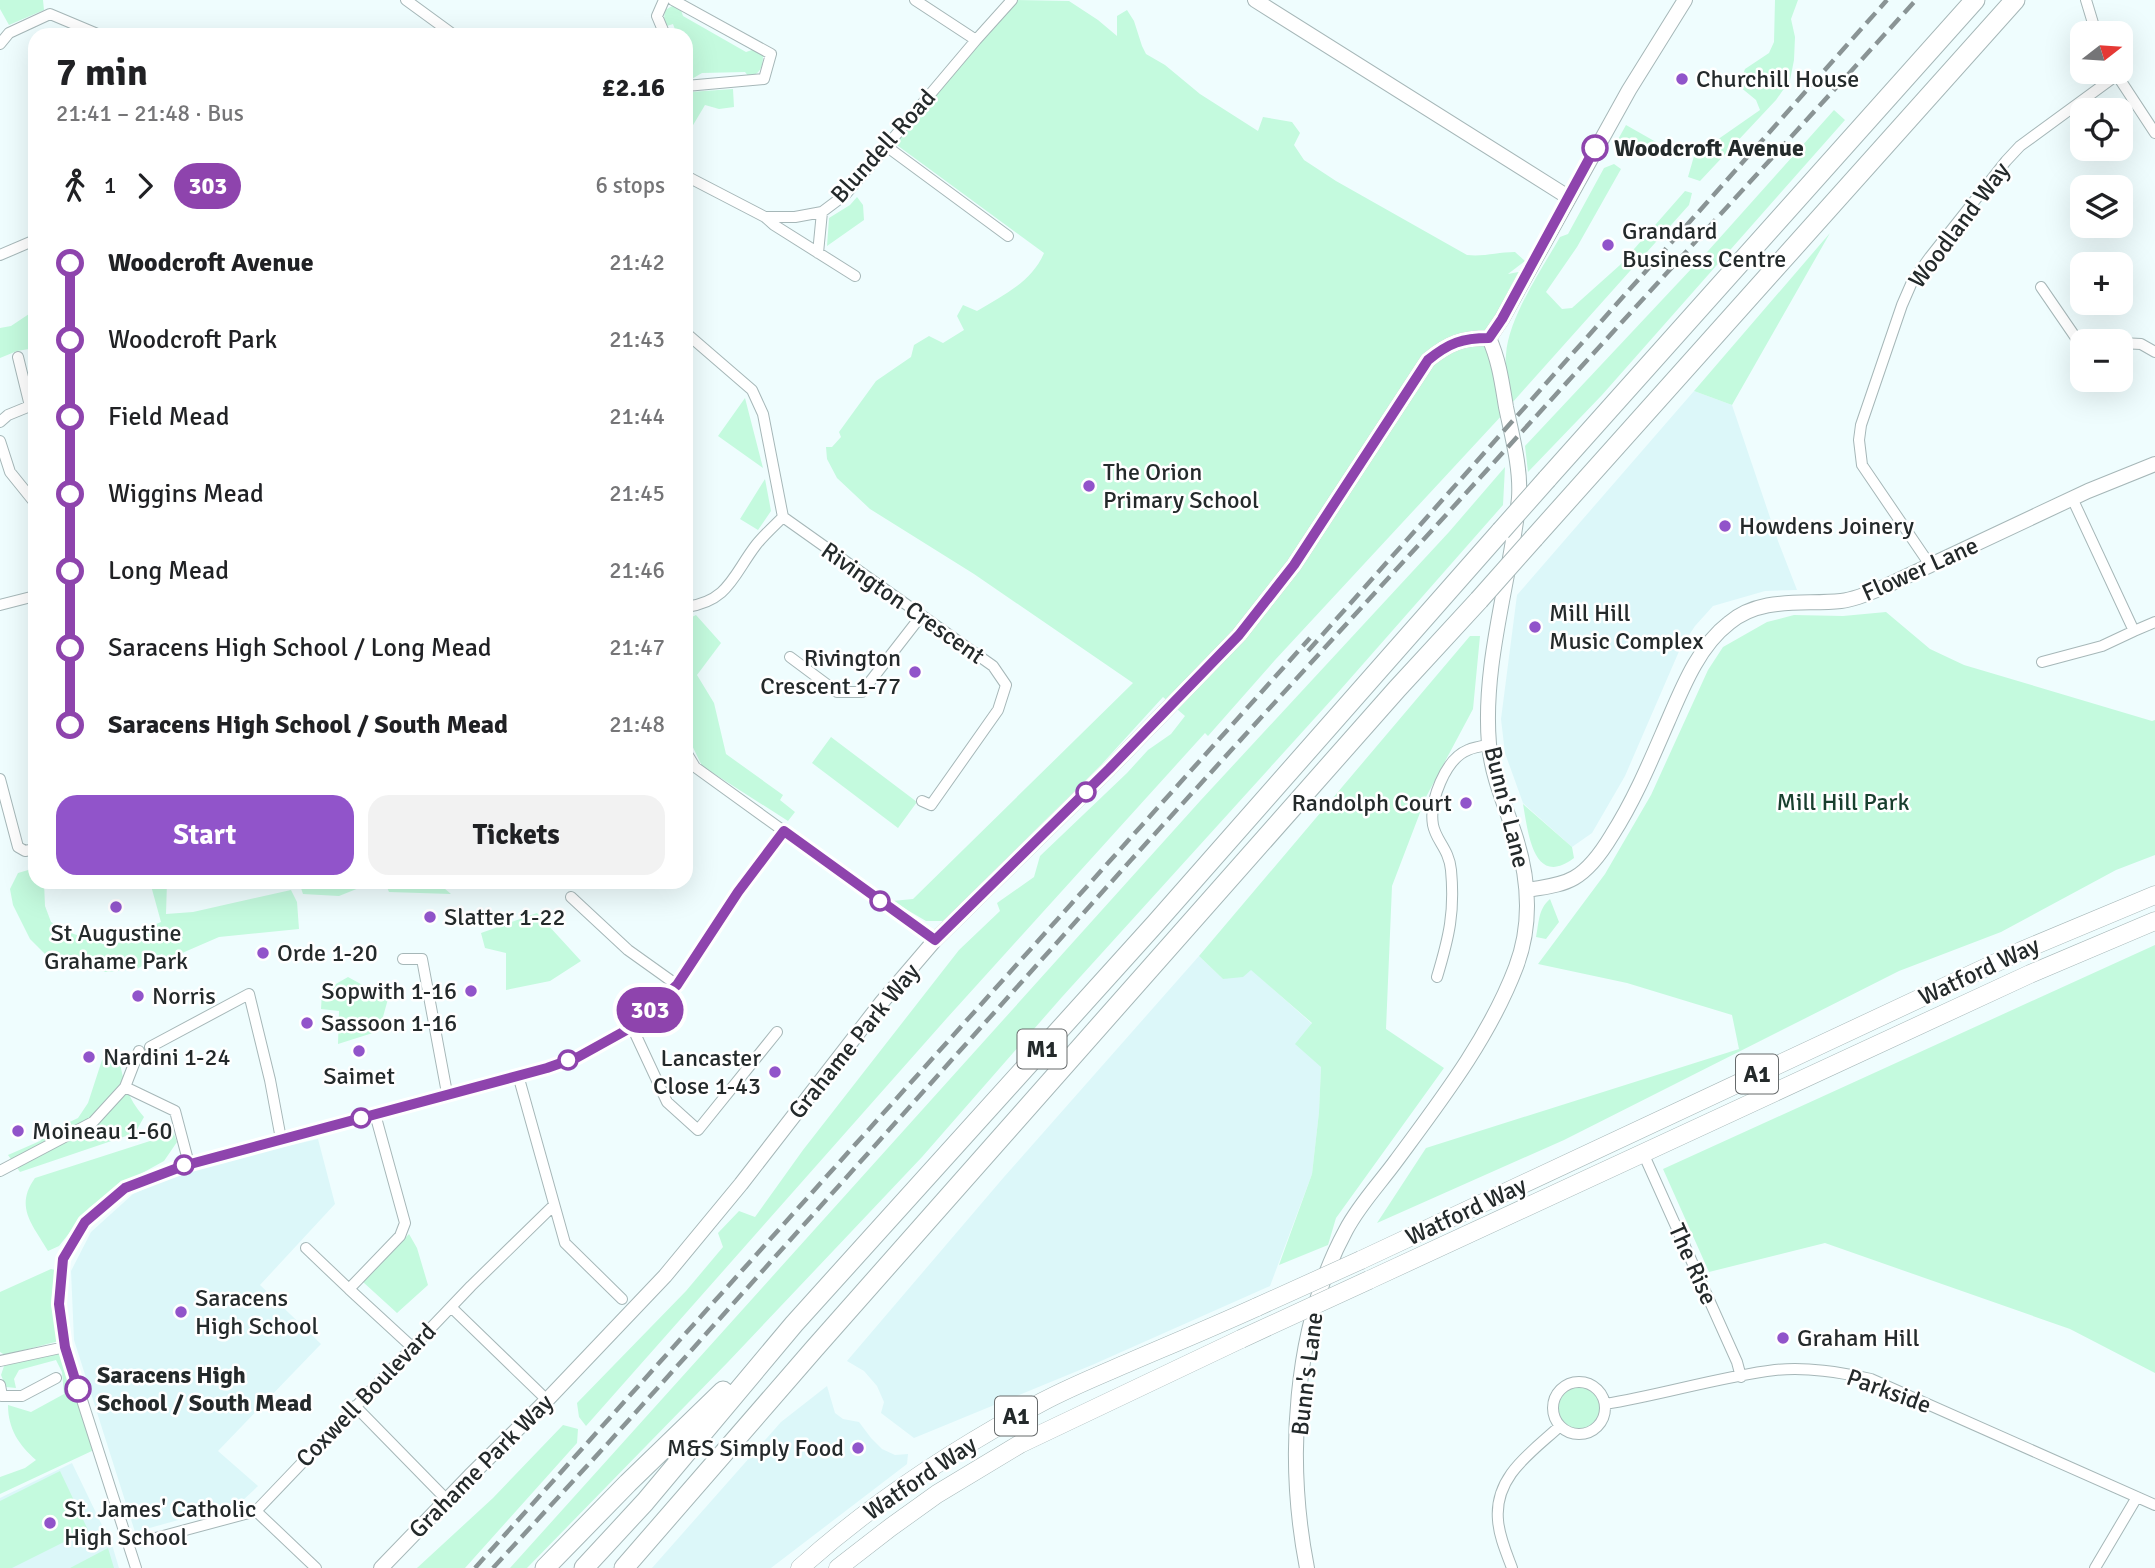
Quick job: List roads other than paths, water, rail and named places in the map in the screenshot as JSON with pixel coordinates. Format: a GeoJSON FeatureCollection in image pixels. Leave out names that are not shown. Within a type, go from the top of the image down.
{"type":"FeatureCollection","features":[{"type":"Feature","properties":{"kind":"highway","name":"M1"},"geometry":{"type":"LineString","coordinates":[[584,1568],[645,1502],[794,1324],[1155,924],[1975,0]]}},
{"type":"Feature","properties":{"kind":"highway","name":"M1"},"geometry":{"type":"LineString","coordinates":[[624,1568],[1397,689],[2015,0]]}},
{"type":"Feature","properties":{"kind":"highway","name":"Watford Way"},"geometry":{"type":"LineString","coordinates":[[800,1568],[881,1502],[933,1465],[1044,1401],[1361,1260],[2021,951],[2155,895]]}},
{"type":"Feature","properties":{"kind":"highway","name":"Watford Way"},"geometry":{"type":"LineString","coordinates":[[838,1568],[937,1494],[1020,1444],[2030,974],[2155,921]]}},
{"type":"Feature","properties":{"kind":"highway","name":"M1"},"geometry":{"type":"LineString","coordinates":[[545,1568],[628,1483],[794,1324]]}},
{"type":"Feature","properties":{"kind":"street"},"geometry":{"type":"LineString","coordinates":[[50,0],[50,14]]}},
{"type":"Feature","properties":{"kind":"street"},"geometry":{"type":"LineString","coordinates":[[662,28],[657,16],[664,0]]}},
{"type":"Feature","properties":{"kind":"street"},"geometry":{"type":"LineString","coordinates":[[673,0],[771,54],[764,79],[693,85]]}},
{"type":"Feature","properties":{"kind":"street"},"geometry":{"type":"LineString","coordinates":[[915,0],[976,40]]}},
{"type":"Feature","properties":{"kind":"street","name":"Blundell Road"},"geometry":{"type":"LineString","coordinates":[[693,180],[765,217],[795,217],[822,212],[846,194],[1012,0]]}},
{"type":"Feature","properties":{"kind":"street"},"geometry":{"type":"LineString","coordinates":[[1255,0],[1568,197]]}},
{"type":"Feature","properties":{"kind":"street"},"geometry":{"type":"LineString","coordinates":[[2086,0],[2092,21]]}},
{"type":"Feature","properties":{"kind":"street"},"geometry":{"type":"LineString","coordinates":[[409,1],[445,28]]}},
{"type":"Feature","properties":{"kind":"street"},"geometry":{"type":"LineString","coordinates":[[1489,338],[1679,2]]}},
{"type":"Feature","properties":{"kind":"street"},"geometry":{"type":"LineString","coordinates":[[0,44],[9,33],[50,14],[83,28]]}},
{"type":"Feature","properties":{"kind":"street","name":"Woodland Way"},"geometry":{"type":"LineString","coordinates":[[1930,565],[1868,475],[1860,456],[1861,425],[1902,305],[1912,282],[2006,160],[2020,146],[2103,84]]}},
{"type":"Feature","properties":{"kind":"street"},"geometry":{"type":"LineString","coordinates":[[2123,84],[2155,133]]}},
{"type":"Feature","properties":{"kind":"street"},"geometry":{"type":"LineString","coordinates":[[886,146],[1007,236]]}},
{"type":"Feature","properties":{"kind":"street"},"geometry":{"type":"LineString","coordinates":[[818,254],[822,212]]}},
{"type":"Feature","properties":{"kind":"street"},"geometry":{"type":"LineString","coordinates":[[765,217],[855,276]]}},
{"type":"Feature","properties":{"kind":"street"},"geometry":{"type":"LineString","coordinates":[[0,255],[28,243]]}},
{"type":"Feature","properties":{"kind":"street"},"geometry":{"type":"LineString","coordinates":[[2041,287],[2070,329]]}},
{"type":"Feature","properties":{"kind":"street","name":"Grahame Park Way"},"geometry":{"type":"LineString","coordinates":[[381,1568],[665,1276],[741,1184],[882,1002],[935,940],[1109,769],[1239,635],[1294,565],[1428,360],[1445,346],[1471,338],[1489,338]]}},
{"type":"Feature","properties":{"kind":"street","name":"Bunn's Lane"},"geometry":{"type":"LineString","coordinates":[[1307,1568],[1297,1500],[1297,1434],[1307,1336],[1317,1296],[1347,1228],[1477,1046],[1504,995],[1525,939],[1528,890],[1516,840],[1494,777],[1489,745],[1489,704],[1494,655],[1519,495],[1517,464],[1497,356],[1489,338]]}},
{"type":"Feature","properties":{"kind":"street"},"geometry":{"type":"LineString","coordinates":[[693,339],[752,390],[763,414],[783,517],[757,543],[729,587],[701,605],[693,606]]}},
{"type":"Feature","properties":{"kind":"street"},"geometry":{"type":"LineString","coordinates":[[2133,344],[2141,344],[2155,352]]}},
{"type":"Feature","properties":{"kind":"street"},"geometry":{"type":"LineString","coordinates":[[18,357],[28,398]]}},
{"type":"Feature","properties":{"kind":"street"},"geometry":{"type":"LineString","coordinates":[[0,422],[8,415],[28,407]]}},
{"type":"Feature","properties":{"kind":"street"},"geometry":{"type":"LineString","coordinates":[[0,441],[10,471],[28,494]]}},
{"type":"Feature","properties":{"kind":"street","name":"Flower Lane"},"geometry":{"type":"LineString","coordinates":[[1528,890],[1574,878],[1587,868],[1606,845],[1624,816],[1691,671],[1713,638],[1731,621],[1748,612],[1775,604],[1855,598],[2072,498],[2155,464]]}},
{"type":"Feature","properties":{"kind":"street"},"geometry":{"type":"LineString","coordinates":[[2072,498],[2134,631]]}},
{"type":"Feature","properties":{"kind":"street","name":"Rivington Crescent"},"geometry":{"type":"LineString","coordinates":[[783,517],[993,666],[1006,685],[998,710],[930,805],[922,801]]}},
{"type":"Feature","properties":{"kind":"street"},"geometry":{"type":"LineString","coordinates":[[0,605],[28,598]]}},
{"type":"Feature","properties":{"kind":"street"},"geometry":{"type":"LineString","coordinates":[[790,657],[837,692],[862,692],[920,616]]}},
{"type":"Feature","properties":{"kind":"street"},"geometry":{"type":"LineString","coordinates":[[2042,662],[2102,646],[2155,622]]}},
{"type":"Feature","properties":{"kind":"street"},"geometry":{"type":"LineString","coordinates":[[1437,977],[1450,932],[1452,900],[1448,853],[1434,827],[1432,810],[1441,780],[1450,765],[1466,750],[1489,745]]}},
{"type":"Feature","properties":{"kind":"street"},"geometry":{"type":"LineString","coordinates":[[693,764],[935,940]]}},
{"type":"Feature","properties":{"kind":"street"},"geometry":{"type":"LineString","coordinates":[[0,779],[18,847],[28,850]]}},
{"type":"Feature","properties":{"kind":"street"},"geometry":{"type":"LineString","coordinates":[[136,1568],[65,1347],[59,1304],[63,1259],[85,1222],[125,1188],[190,1164],[578,1057],[632,1027],[677,985],[738,892],[784,831]]}},
{"type":"Feature","properties":{"kind":"street"},"geometry":{"type":"LineString","coordinates":[[571,897],[628,950],[677,985]]}},
{"type":"Feature","properties":{"kind":"street"},"geometry":{"type":"LineString","coordinates":[[402,959],[422,959],[447,1093]]}},
{"type":"Feature","properties":{"kind":"street"},"geometry":{"type":"LineString","coordinates":[[0,1171],[93,1122],[125,1087],[145,1049],[249,994],[281,1139]]}},
{"type":"Feature","properties":{"kind":"street"},"geometry":{"type":"LineString","coordinates":[[632,1027],[667,1102],[698,1130],[777,1032]]}},
{"type":"Feature","properties":{"kind":"street"},"geometry":{"type":"LineString","coordinates":[[518,1075],[565,1243],[621,1299]]}},
{"type":"Feature","properties":{"kind":"street"},"geometry":{"type":"LineString","coordinates":[[125,1087],[175,1111],[190,1164]]}},
{"type":"Feature","properties":{"kind":"street"},"geometry":{"type":"LineString","coordinates":[[349,1289],[400,1236],[405,1223],[375,1114]]}},
{"type":"Feature","properties":{"kind":"street","name":"The Rise"},"geometry":{"type":"LineString","coordinates":[[1643,1153],[1737,1362],[1741,1377]]}},
{"type":"Feature","properties":{"kind":"street","name":"Coxwell Boulevard"},"geometry":{"type":"LineString","coordinates":[[256,1511],[451,1307],[554,1205]]}},
{"type":"Feature","properties":{"kind":"street"},"geometry":{"type":"LineString","coordinates":[[306,1248],[412,1348]]}},
{"type":"Feature","properties":{"kind":"street"},"geometry":{"type":"LineString","coordinates":[[451,1307],[547,1400]]}},
{"type":"Feature","properties":{"kind":"street"},"geometry":{"type":"LineString","coordinates":[[0,1361],[65,1347]]}},
{"type":"Feature","properties":{"kind":"street","name":"Parkside"},"geometry":{"type":"LineString","coordinates":[[1605,1404],[1776,1370],[1839,1372],[1871,1379],[2155,1505]]}},
{"type":"Feature","properties":{"kind":"street"},"geometry":{"type":"LineString","coordinates":[[0,1385],[2,1396],[22,1396],[56,1378]]}},
{"type":"Feature","properties":{"kind":"street"},"geometry":{"type":"LineString","coordinates":[[1581,1382],[1590,1384],[1603,1395],[1606,1412],[1600,1425],[1587,1434],[1572,1434],[1560,1426],[1553,1410],[1558,1393],[1564,1387],[1581,1382]]}},
{"type":"Feature","properties":{"kind":"street"},"geometry":{"type":"LineString","coordinates":[[355,1406],[447,1500]]}},
{"type":"Feature","properties":{"kind":"street"},"geometry":{"type":"LineString","coordinates":[[1512,1568],[1501,1538],[1498,1519],[1503,1487],[1521,1461],[1560,1426]]}},
{"type":"Feature","properties":{"kind":"street"},"geometry":{"type":"LineString","coordinates":[[2095,1568],[2137,1497]]}},
{"type":"Feature","properties":{"kind":"street"},"geometry":{"type":"LineString","coordinates":[[152,1539],[256,1511],[316,1568]]}},
{"type":"Feature","properties":{"kind":"railway"},"geometry":{"type":"LineString","coordinates":[[1308,651],[1887,0]]}},
{"type":"Feature","properties":{"kind":"railway"},"geometry":{"type":"LineString","coordinates":[[493,1568],[1131,860],[1916,0]]}},
{"type":"Feature","properties":{"kind":"railway"},"geometry":{"type":"LineString","coordinates":[[475,1568],[1310,638]]}},
{"type":"Feature","properties":{"kind":"place","name":"Churchill House"},"geometry":{"type":"Point","coordinates":[1682,79]}},
{"type":"Feature","properties":{"kind":"place","name":"Woodcroft Avenue"},"geometry":{"type":"Point","coordinates":[1595,148]}},
{"type":"Feature","properties":{"kind":"place","name":"Grandard Business Centre"},"geometry":{"type":"Point","coordinates":[1608,245]}},
{"type":"Feature","properties":{"kind":"place","name":"The Orion Primary School"},"geometry":{"type":"Point","coordinates":[1089,486]}},
{"type":"Feature","properties":{"kind":"place","name":"Howdens Joinery"},"geometry":{"type":"Point","coordinates":[1725,526]}},
{"type":"Feature","properties":{"kind":"place","name":"Mill Hill Music Complex"},"geometry":{"type":"Point","coordinates":[1535,627]}},
{"type":"Feature","properties":{"kind":"place","name":"Rivington Crescent 1-77"},"geometry":{"type":"Point","coordinates":[915,672]}},
{"type":"Feature","properties":{"kind":"place","name":"Randolph Court"},"geometry":{"type":"Point","coordinates":[1466,803]}},
{"type":"Feature","properties":{"kind":"place","name":"St Augustine Grahame Park"},"geometry":{"type":"Point","coordinates":[116,907]}},
{"type":"Feature","properties":{"kind":"place","name":"Slatter 1-22"},"geometry":{"type":"Point","coordinates":[430,917]}},
{"type":"Feature","properties":{"kind":"place","name":"Orde 1-20"},"geometry":{"type":"Point","coordinates":[263,953]}},
{"type":"Feature","properties":{"kind":"place","name":"Sopwith 1-16"},"geometry":{"type":"Point","coordinates":[471,991]}},
{"type":"Feature","properties":{"kind":"place","name":"Norris"},"geometry":{"type":"Point","coordinates":[138,996]}},
{"type":"Feature","properties":{"kind":"place","name":"Sassoon 1-16"},"geometry":{"type":"Point","coordinates":[307,1023]}},
{"type":"Feature","properties":{"kind":"place","name":"Saimet"},"geometry":{"type":"Point","coordinates":[359,1051]}},
{"type":"Feature","properties":{"kind":"place","name":"Nardini 1-24"},"geometry":{"type":"Point","coordinates":[89,1057]}},
{"type":"Feature","properties":{"kind":"place","name":"Lancaster Close 1-43"},"geometry":{"type":"Point","coordinates":[775,1072]}},
{"type":"Feature","properties":{"kind":"place","name":"Moineau 1-60"},"geometry":{"type":"Point","coordinates":[18,1131]}},
{"type":"Feature","properties":{"kind":"place","name":"Saracens High School"},"geometry":{"type":"Point","coordinates":[181,1312]}},
{"type":"Feature","properties":{"kind":"place","name":"Graham Hill"},"geometry":{"type":"Point","coordinates":[1783,1338]}},
{"type":"Feature","properties":{"kind":"place","name":"Saracens High School / South Mead"},"geometry":{"type":"Point","coordinates":[78,1389]}},
{"type":"Feature","properties":{"kind":"place","name":"M&S Simply Food"},"geometry":{"type":"Point","coordinates":[858,1448]}},
{"type":"Feature","properties":{"kind":"place","name":"St. James' Catholic High School"},"geometry":{"type":"Point","coordinates":[50,1523]}},
{"type":"Feature","properties":{"kind":"park label","name":"Mill Hill Park"},"geometry":{"type":"Point","coordinates":[1843,802]}}]}
